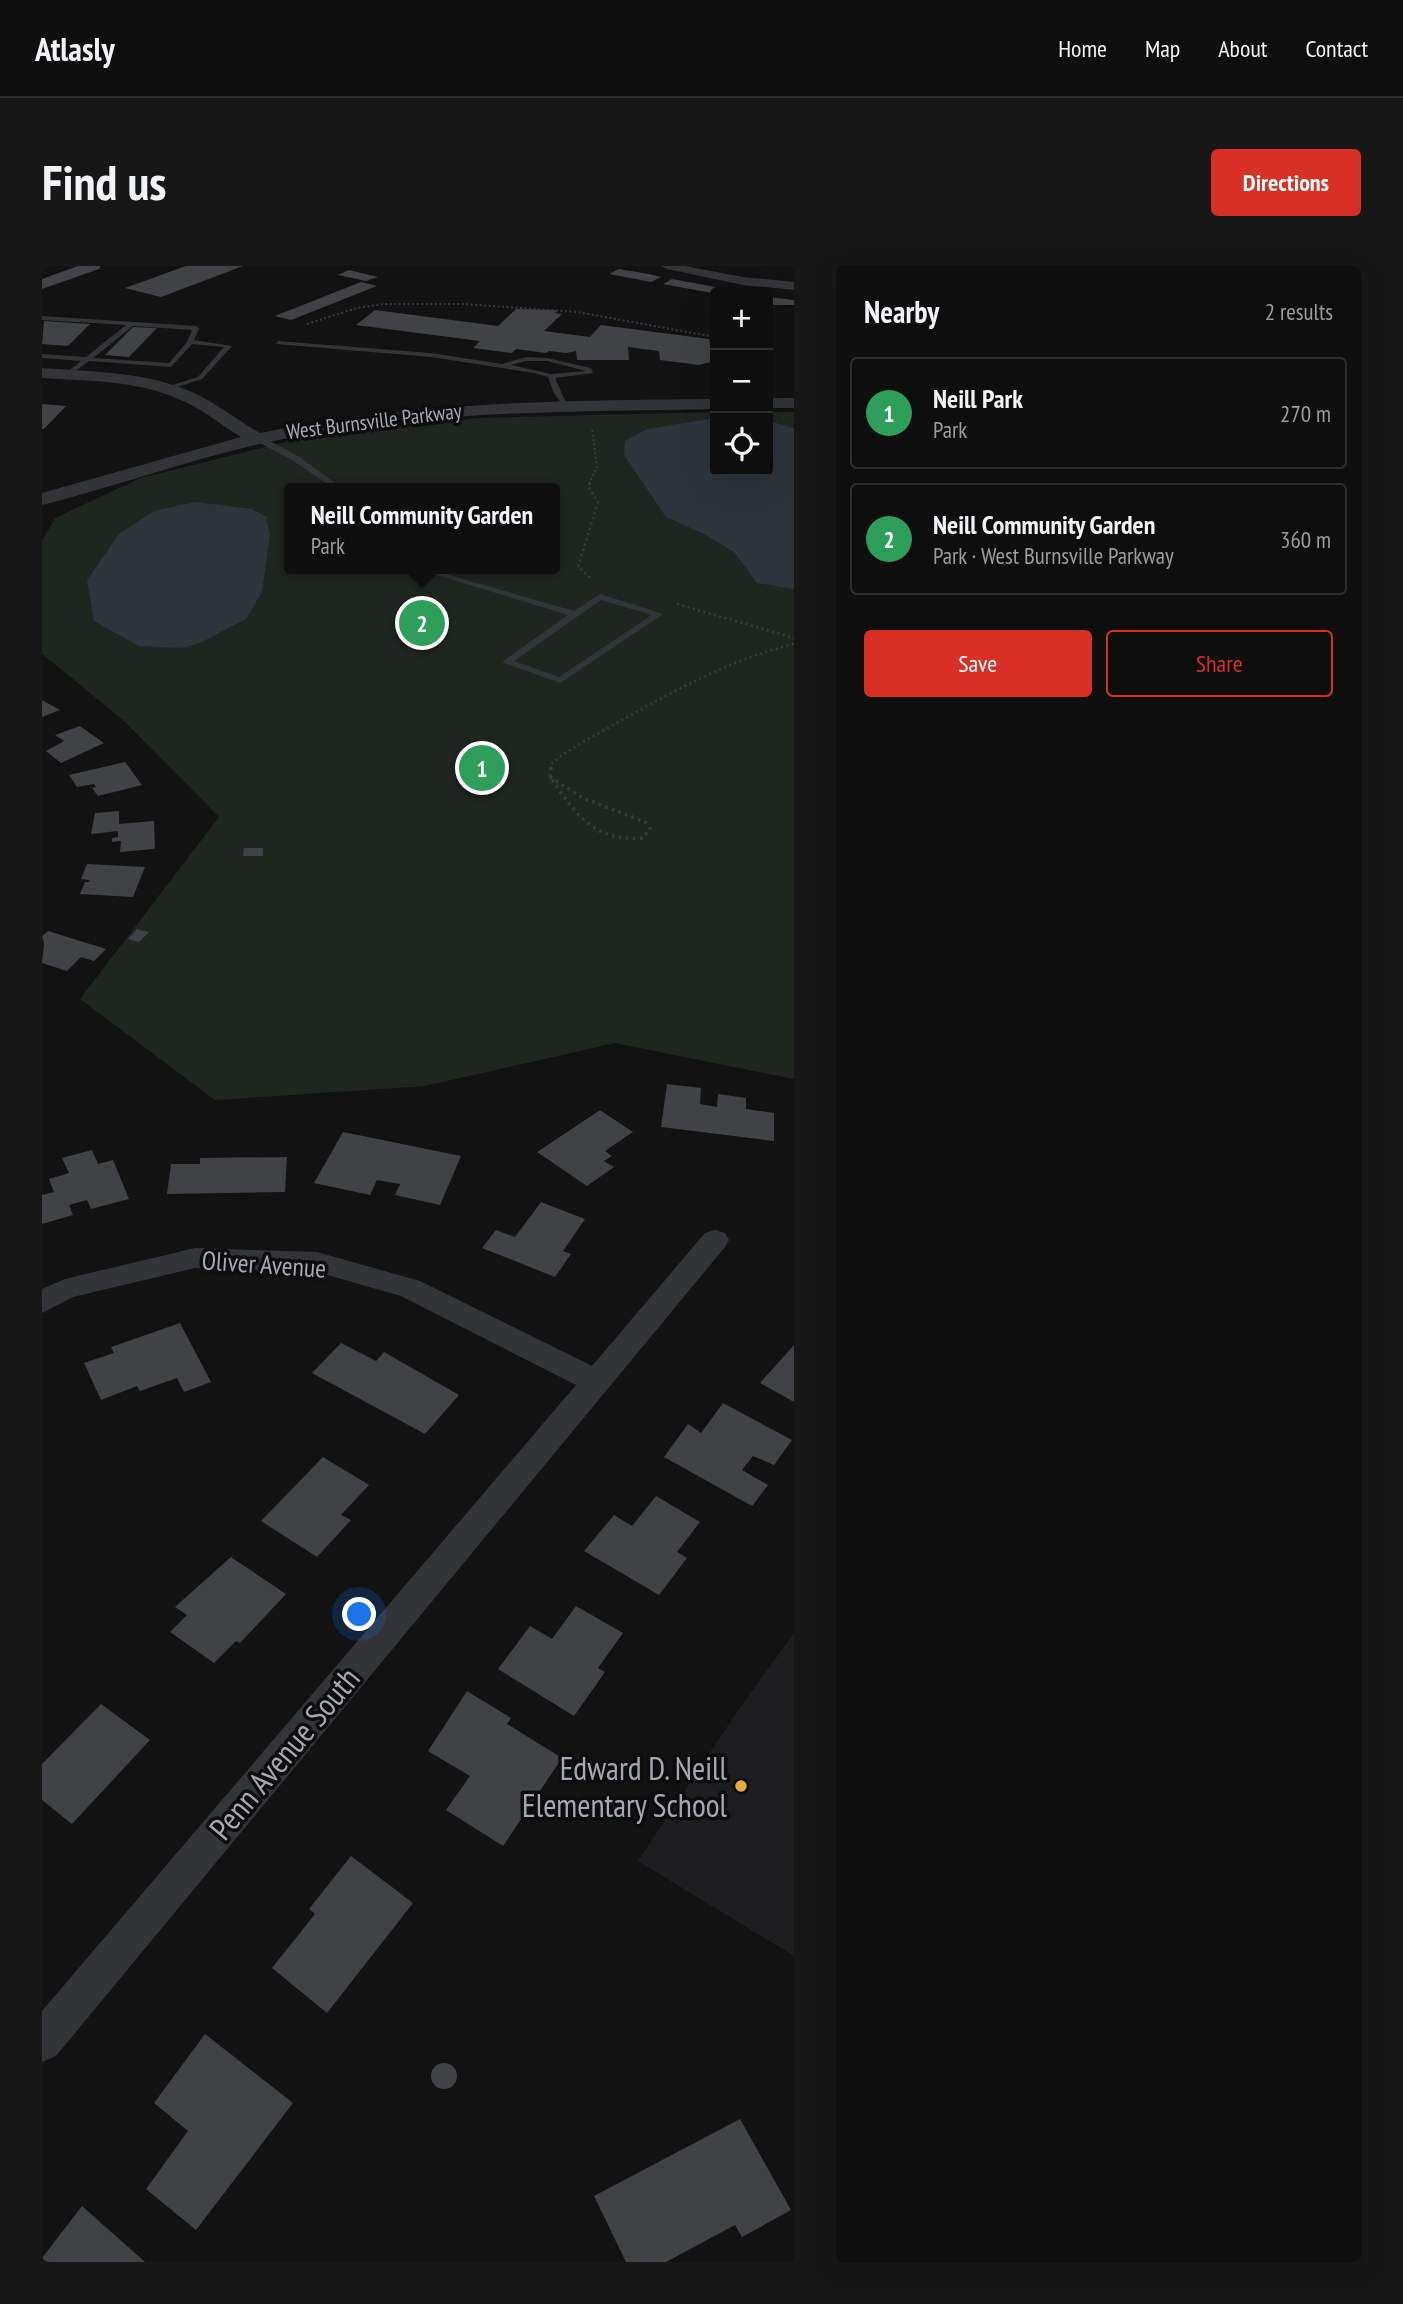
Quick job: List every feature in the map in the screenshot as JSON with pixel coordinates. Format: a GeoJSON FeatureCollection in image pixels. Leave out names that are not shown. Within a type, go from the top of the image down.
{"type":"FeatureCollection","features":[{"type":"Feature","properties":{"kind":"main road"},"geometry":{"type":"LineString","coordinates":[[42,271],[56,266]]}},
{"type":"Feature","properties":{"kind":"main road"},"geometry":{"type":"LineString","coordinates":[[42,284],[93,266]]}},
{"type":"Feature","properties":{"kind":"street"},"geometry":{"type":"LineString","coordinates":[[667,266],[743,281],[794,286]]}},
{"type":"Feature","properties":{"kind":"street"},"geometry":{"type":"LineString","coordinates":[[42,373],[148,383],[188,397],[234,427],[257,438]]}},
{"type":"Feature","properties":{"kind":"street","name":"West Burnsville Parkway"},"geometry":{"type":"LineString","coordinates":[[42,481],[146,449],[234,427],[400,402],[710,393]]}},
{"type":"Feature","properties":{"kind":"street"},"geometry":{"type":"LineString","coordinates":[[773,393],[794,394]]}},
{"type":"Feature","properties":{"kind":"street","name":"West Burnsville Parkway"},"geometry":{"type":"LineString","coordinates":[[42,499],[166,460],[257,438],[407,414],[560,399],[710,404]]}},
{"type":"Feature","properties":{"kind":"street"},"geometry":{"type":"LineString","coordinates":[[773,403],[794,403]]}},
{"type":"Feature","properties":{"kind":"street","name":"Penn Avenue South"},"geometry":{"type":"LineString","coordinates":[[42,2042],[715,1240]]}},
{"type":"Feature","properties":{"kind":"street","name":"Oliver Avenue"},"geometry":{"type":"LineString","coordinates":[[42,1302],[65,1289],[195,1258],[317,1262],[410,1288],[595,1381]]}},
{"type":"Feature","properties":{"kind":"lane"},"geometry":{"type":"LineString","coordinates":[[42,318],[196,328],[190,342],[170,365],[42,356]]}},
{"type":"Feature","properties":{"kind":"lane"},"geometry":{"type":"LineString","coordinates":[[67,375],[132,324]]}},
{"type":"Feature","properties":{"kind":"lane"},"geometry":{"type":"LineString","coordinates":[[165,389],[200,378],[229,346],[190,342]]}},
{"type":"Feature","properties":{"kind":"lane"},"geometry":{"type":"LineString","coordinates":[[278,343],[393,351],[505,365],[551,376],[590,373],[589,369],[535,357],[519,358],[505,365]]}},
{"type":"Feature","properties":{"kind":"lane"},"geometry":{"type":"LineString","coordinates":[[551,376],[560,399]]}},
{"type":"Feature","properties":{"kind":"lane"},"geometry":{"type":"LineString","coordinates":[[257,438],[295,458],[331,483]]}},
{"type":"Feature","properties":{"kind":"lane"},"geometry":{"type":"LineString","coordinates":[[438,574],[574,614],[600,597],[659,614],[560,680],[506,662],[574,614]]}},
{"type":"Feature","properties":{"kind":"path"},"geometry":{"type":"LineString","coordinates":[[278,343],[285,334],[331,315],[384,304],[413,303],[517,306],[578,312],[710,336]]}},
{"type":"Feature","properties":{"kind":"path"},"geometry":{"type":"LineString","coordinates":[[590,421],[597,467],[588,487],[598,502],[578,568],[592,579]]}},
{"type":"Feature","properties":{"kind":"path"},"geometry":{"type":"LineString","coordinates":[[667,601],[794,638]]}},
{"type":"Feature","properties":{"kind":"path"},"geometry":{"type":"LineString","coordinates":[[550,777],[567,792],[591,804],[645,822],[650,829],[643,838],[629,840],[594,831],[580,818],[550,777],[551,764],[563,754],[642,709],[754,653],[794,644]]}},
{"type":"Feature","properties":{"kind":"shaded area"},"geometry":{"type":"Polygon","coordinates":[[[710,412],[710,476],[773,476],[773,412],[794,412],[794,1079],[615,1043],[425,1086],[215,1100],[80,999],[219,817],[122,719],[42,654],[42,541],[55,518],[141,478],[309,436],[477,418],[710,412]]]}},
{"type":"Feature","properties":{"kind":"shaded area"},"geometry":{"type":"Polygon","coordinates":[[[710,419],[710,476],[773,476],[773,422],[794,428],[794,589],[757,583],[734,552],[704,534],[666,517],[624,455],[625,441],[647,429],[710,419]]]}},
{"type":"Feature","properties":{"kind":"shaded area"},"geometry":{"type":"Polygon","coordinates":[[[196,502],[252,509],[268,518],[266,520],[270,533],[262,592],[246,619],[202,642],[183,648],[139,646],[94,621],[87,580],[119,534],[154,511],[196,502]]]}},
{"type":"Feature","properties":{"kind":"shaded area","name":"Edward D. Neill Elementary School"},"geometry":{"type":"Polygon","coordinates":[[[794,1633],[794,1956],[638,1861],[737,1712],[794,1633]]]}},
{"type":"Feature","properties":{"kind":"building"},"geometry":{"type":"Polygon","coordinates":[[[186,266],[243,266],[161,297],[125,288],[186,266]]]}},
{"type":"Feature","properties":{"kind":"building"},"geometry":{"type":"Polygon","coordinates":[[[619,269],[661,277],[651,282],[609,274],[619,269]]]}},
{"type":"Feature","properties":{"kind":"building"},"geometry":{"type":"Polygon","coordinates":[[[349,270],[378,277],[366,281],[338,275],[349,270]]]}},
{"type":"Feature","properties":{"kind":"building"},"geometry":{"type":"Polygon","coordinates":[[[672,279],[716,287],[710,287],[710,293],[663,284],[672,279]]]}},
{"type":"Feature","properties":{"kind":"building"},"geometry":{"type":"Polygon","coordinates":[[[361,282],[377,286],[291,320],[275,316],[361,282]]]}},
{"type":"Feature","properties":{"kind":"building"},"geometry":{"type":"Polygon","coordinates":[[[773,298],[794,300],[794,305],[773,305],[773,298]]]}},
{"type":"Feature","properties":{"kind":"building"},"geometry":{"type":"Polygon","coordinates":[[[516,309],[558,310],[555,313],[562,314],[544,331],[590,337],[601,325],[709,339],[710,362],[699,365],[660,360],[659,351],[628,347],[629,360],[577,360],[576,351],[546,353],[516,349],[512,353],[473,348],[480,341],[356,325],[375,310],[498,326],[516,309]]]}},
{"type":"Feature","properties":{"kind":"building"},"geometry":{"type":"Polygon","coordinates":[[[44,321],[90,324],[68,346],[42,344],[44,321]]]}},
{"type":"Feature","properties":{"kind":"building"},"geometry":{"type":"Polygon","coordinates":[[[133,327],[157,328],[129,357],[105,355],[133,327]]]}},
{"type":"Feature","properties":{"kind":"building"},"geometry":{"type":"Polygon","coordinates":[[[42,404],[66,406],[44,429],[42,429],[42,404]]]}},
{"type":"Feature","properties":{"kind":"building"},"geometry":{"type":"Polygon","coordinates":[[[42,700],[60,710],[42,717],[42,700]]]}},
{"type":"Feature","properties":{"kind":"building"},"geometry":{"type":"Polygon","coordinates":[[[80,726],[104,743],[61,763],[46,751],[64,741],[55,735],[80,726]]]}},
{"type":"Feature","properties":{"kind":"building"},"geometry":{"type":"Polygon","coordinates":[[[125,762],[142,785],[98,796],[92,788],[96,787],[94,784],[77,787],[69,775],[125,762]]]}},
{"type":"Feature","properties":{"kind":"building"},"geometry":{"type":"Polygon","coordinates":[[[119,811],[119,824],[154,821],[155,849],[120,852],[121,841],[112,842],[112,838],[118,837],[118,831],[91,834],[95,813],[119,811]]]}},
{"type":"Feature","properties":{"kind":"building"},"geometry":{"type":"Polygon","coordinates":[[[244,848],[263,848],[263,856],[243,856],[244,848]]]}},
{"type":"Feature","properties":{"kind":"building"},"geometry":{"type":"Polygon","coordinates":[[[87,864],[145,867],[133,897],[80,894],[85,882],[90,882],[81,879],[87,864]]]}},
{"type":"Feature","properties":{"kind":"building"},"geometry":{"type":"Polygon","coordinates":[[[137,929],[149,932],[139,942],[128,939],[137,929]]]}},
{"type":"Feature","properties":{"kind":"building"},"geometry":{"type":"Polygon","coordinates":[[[48,931],[106,949],[94,961],[81,957],[67,971],[42,963],[42,936],[48,931]]]}},
{"type":"Feature","properties":{"kind":"building"},"geometry":{"type":"Polygon","coordinates":[[[667,1084],[701,1088],[700,1104],[717,1107],[718,1094],[746,1098],[746,1109],[774,1113],[774,1141],[661,1127],[667,1084]]]}},
{"type":"Feature","properties":{"kind":"building"},"geometry":{"type":"Polygon","coordinates":[[[600,1110],[633,1132],[605,1151],[612,1156],[604,1161],[614,1167],[587,1186],[537,1152],[600,1110]]]}},
{"type":"Feature","properties":{"kind":"building"},"geometry":{"type":"Polygon","coordinates":[[[343,1132],[461,1156],[440,1205],[395,1195],[400,1184],[377,1180],[370,1195],[314,1183],[343,1132]]]}},
{"type":"Feature","properties":{"kind":"building"},"geometry":{"type":"Polygon","coordinates":[[[92,1150],[98,1164],[113,1160],[129,1199],[91,1209],[87,1200],[69,1205],[73,1215],[42,1224],[42,1195],[54,1192],[49,1179],[69,1173],[62,1158],[92,1150]]]}},
{"type":"Feature","properties":{"kind":"building"},"geometry":{"type":"Polygon","coordinates":[[[287,1157],[285,1192],[167,1194],[171,1164],[200,1164],[200,1158],[287,1157]]]}},
{"type":"Feature","properties":{"kind":"building"},"geometry":{"type":"Polygon","coordinates":[[[541,1202],[585,1219],[563,1251],[571,1254],[555,1277],[482,1248],[496,1230],[515,1237],[541,1202]]]}},
{"type":"Feature","properties":{"kind":"building"},"geometry":{"type":"Polygon","coordinates":[[[180,1323],[211,1382],[184,1392],[177,1378],[140,1391],[137,1386],[101,1400],[84,1363],[114,1353],[111,1347],[180,1323]]]}},
{"type":"Feature","properties":{"kind":"building"},"geometry":{"type":"Polygon","coordinates":[[[341,1343],[376,1361],[384,1352],[459,1395],[425,1434],[312,1373],[341,1343]]]}},
{"type":"Feature","properties":{"kind":"building"},"geometry":{"type":"Polygon","coordinates":[[[794,1345],[794,1402],[760,1383],[794,1345]]]}},
{"type":"Feature","properties":{"kind":"building"},"geometry":{"type":"Polygon","coordinates":[[[723,1403],[792,1440],[774,1465],[753,1456],[742,1470],[768,1485],[752,1506],[664,1457],[688,1424],[701,1433],[723,1403]]]}},
{"type":"Feature","properties":{"kind":"building"},"geometry":{"type":"Polygon","coordinates":[[[323,1457],[369,1485],[341,1515],[351,1520],[317,1557],[261,1521],[323,1457]]]}},
{"type":"Feature","properties":{"kind":"building"},"geometry":{"type":"Polygon","coordinates":[[[656,1496],[700,1522],[677,1552],[687,1558],[659,1595],[584,1551],[614,1515],[632,1526],[656,1496]]]}},
{"type":"Feature","properties":{"kind":"building"},"geometry":{"type":"Polygon","coordinates":[[[231,1557],[286,1594],[240,1643],[236,1641],[214,1663],[170,1632],[187,1615],[175,1607],[231,1557]]]}},
{"type":"Feature","properties":{"kind":"building"},"geometry":{"type":"Polygon","coordinates":[[[576,1606],[623,1633],[598,1668],[605,1672],[574,1716],[498,1669],[530,1626],[552,1639],[576,1606]]]}},
{"type":"Feature","properties":{"kind":"building"},"geometry":{"type":"Polygon","coordinates":[[[467,1691],[511,1718],[507,1724],[562,1758],[503,1846],[446,1810],[470,1776],[428,1751],[467,1691]]]}},
{"type":"Feature","properties":{"kind":"building"},"geometry":{"type":"Polygon","coordinates":[[[101,1704],[150,1740],[72,1824],[42,1800],[42,1764],[101,1704]]]}},
{"type":"Feature","properties":{"kind":"building"},"geometry":{"type":"Polygon","coordinates":[[[351,1856],[413,1903],[327,2013],[272,1968],[315,1914],[309,1909],[351,1856]]]}},
{"type":"Feature","properties":{"kind":"building"},"geometry":{"type":"Polygon","coordinates":[[[205,2034],[293,2103],[196,2230],[146,2189],[188,2131],[154,2103],[205,2034]]]}},
{"type":"Feature","properties":{"kind":"building"},"geometry":{"type":"Polygon","coordinates":[[[444,2063],[453,2067],[457,2076],[453,2085],[444,2089],[435,2085],[431,2076],[435,2067],[444,2063]]]}},
{"type":"Feature","properties":{"kind":"building"},"geometry":{"type":"Polygon","coordinates":[[[740,2119],[791,2210],[742,2237],[735,2225],[666,2262],[626,2262],[594,2196],[740,2119]]]}},
{"type":"Feature","properties":{"kind":"building"},"geometry":{"type":"Polygon","coordinates":[[[82,2206],[145,2262],[42,2262],[42,2258],[82,2206]]]}},
{"type":"Feature","properties":{"kind":"place","name":"Neill Community Garden"},"geometry":{"type":"Point","coordinates":[422,623]}},
{"type":"Feature","properties":{"kind":"place","name":"Neill Park"},"geometry":{"type":"Point","coordinates":[482,768]}},
{"type":"Feature","properties":{"kind":"place","name":"Edward D. Neill Elementary School"},"geometry":{"type":"Point","coordinates":[741,1786]}}]}
